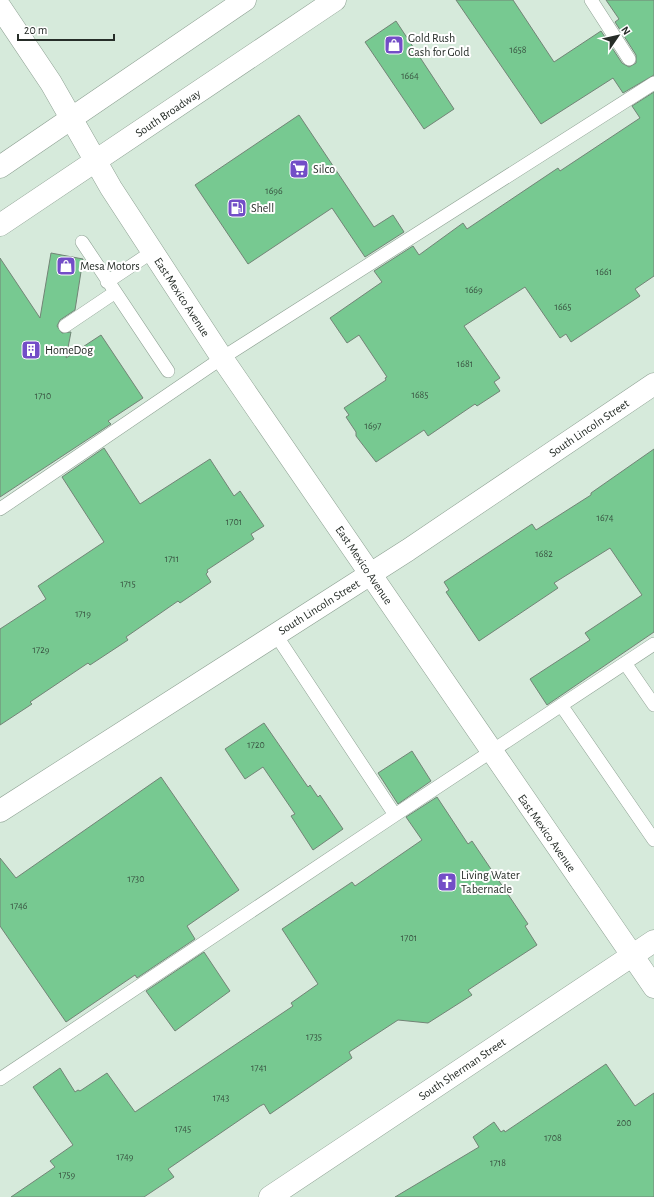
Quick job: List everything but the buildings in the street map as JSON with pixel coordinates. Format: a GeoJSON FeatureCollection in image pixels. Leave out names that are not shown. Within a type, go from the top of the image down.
{"type":"FeatureCollection","features":[{"type":"Feature","properties":{"kind":"street"},"geometry":{"type":"LineString","coordinates":[[0,167],[245,0]]}},
{"type":"Feature","properties":{"kind":"street","name":"South Broadway"},"geometry":{"type":"LineString","coordinates":[[0,225],[335,0]]}},
{"type":"Feature","properties":{"kind":"street","name":"East Mexico Avenue"},"geometry":{"type":"LineString","coordinates":[[0,7],[51,83],[95,162],[222,358],[371,574],[491,752],[654,987]]}},
{"type":"Feature","properties":{"kind":"street","name":"South Lincoln Street"},"geometry":{"type":"LineString","coordinates":[[0,811],[371,574],[654,384]]}},
{"type":"Feature","properties":{"kind":"street","name":"South Sherman Street"},"geometry":{"type":"LineString","coordinates":[[270,1197],[632,954],[654,941]]}},
{"type":"Feature","properties":{"kind":"lane"},"geometry":{"type":"LineString","coordinates":[[591,0],[629,59]]}},
{"type":"Feature","properties":{"kind":"lane"},"geometry":{"type":"LineString","coordinates":[[0,509],[222,358],[654,83]]}},
{"type":"Feature","properties":{"kind":"lane"},"geometry":{"type":"LineString","coordinates":[[82,242],[111,288],[168,371]]}},
{"type":"Feature","properties":{"kind":"lane"},"geometry":{"type":"LineString","coordinates":[[65,326],[152,252]]}},
{"type":"Feature","properties":{"kind":"lane"},"geometry":{"type":"LineString","coordinates":[[276,635],[395,814]]}},
{"type":"Feature","properties":{"kind":"lane"},"geometry":{"type":"LineString","coordinates":[[0,1079],[395,814],[654,644]]}},
{"type":"Feature","properties":{"kind":"lane"},"geometry":{"type":"LineString","coordinates":[[625,663],[654,705]]}},
{"type":"Feature","properties":{"kind":"lane"},"geometry":{"type":"LineString","coordinates":[[561,705],[654,840]]}},
{"type":"Feature","properties":{"kind":"place","name":"Gold Rush Cash for Gold"},"geometry":{"type":"Point","coordinates":[394,45]}},
{"type":"Feature","properties":{"kind":"place","name":"Silco"},"geometry":{"type":"Point","coordinates":[299,169]}},
{"type":"Feature","properties":{"kind":"place","name":"Shell"},"geometry":{"type":"Point","coordinates":[237,208]}},
{"type":"Feature","properties":{"kind":"place","name":"Mesa Motors"},"geometry":{"type":"Point","coordinates":[66,266]}},
{"type":"Feature","properties":{"kind":"place","name":"HomeDog"},"geometry":{"type":"Point","coordinates":[31,350]}},
{"type":"Feature","properties":{"kind":"place","name":"Living Water Tabernacle"},"geometry":{"type":"Point","coordinates":[447,882]}}]}
